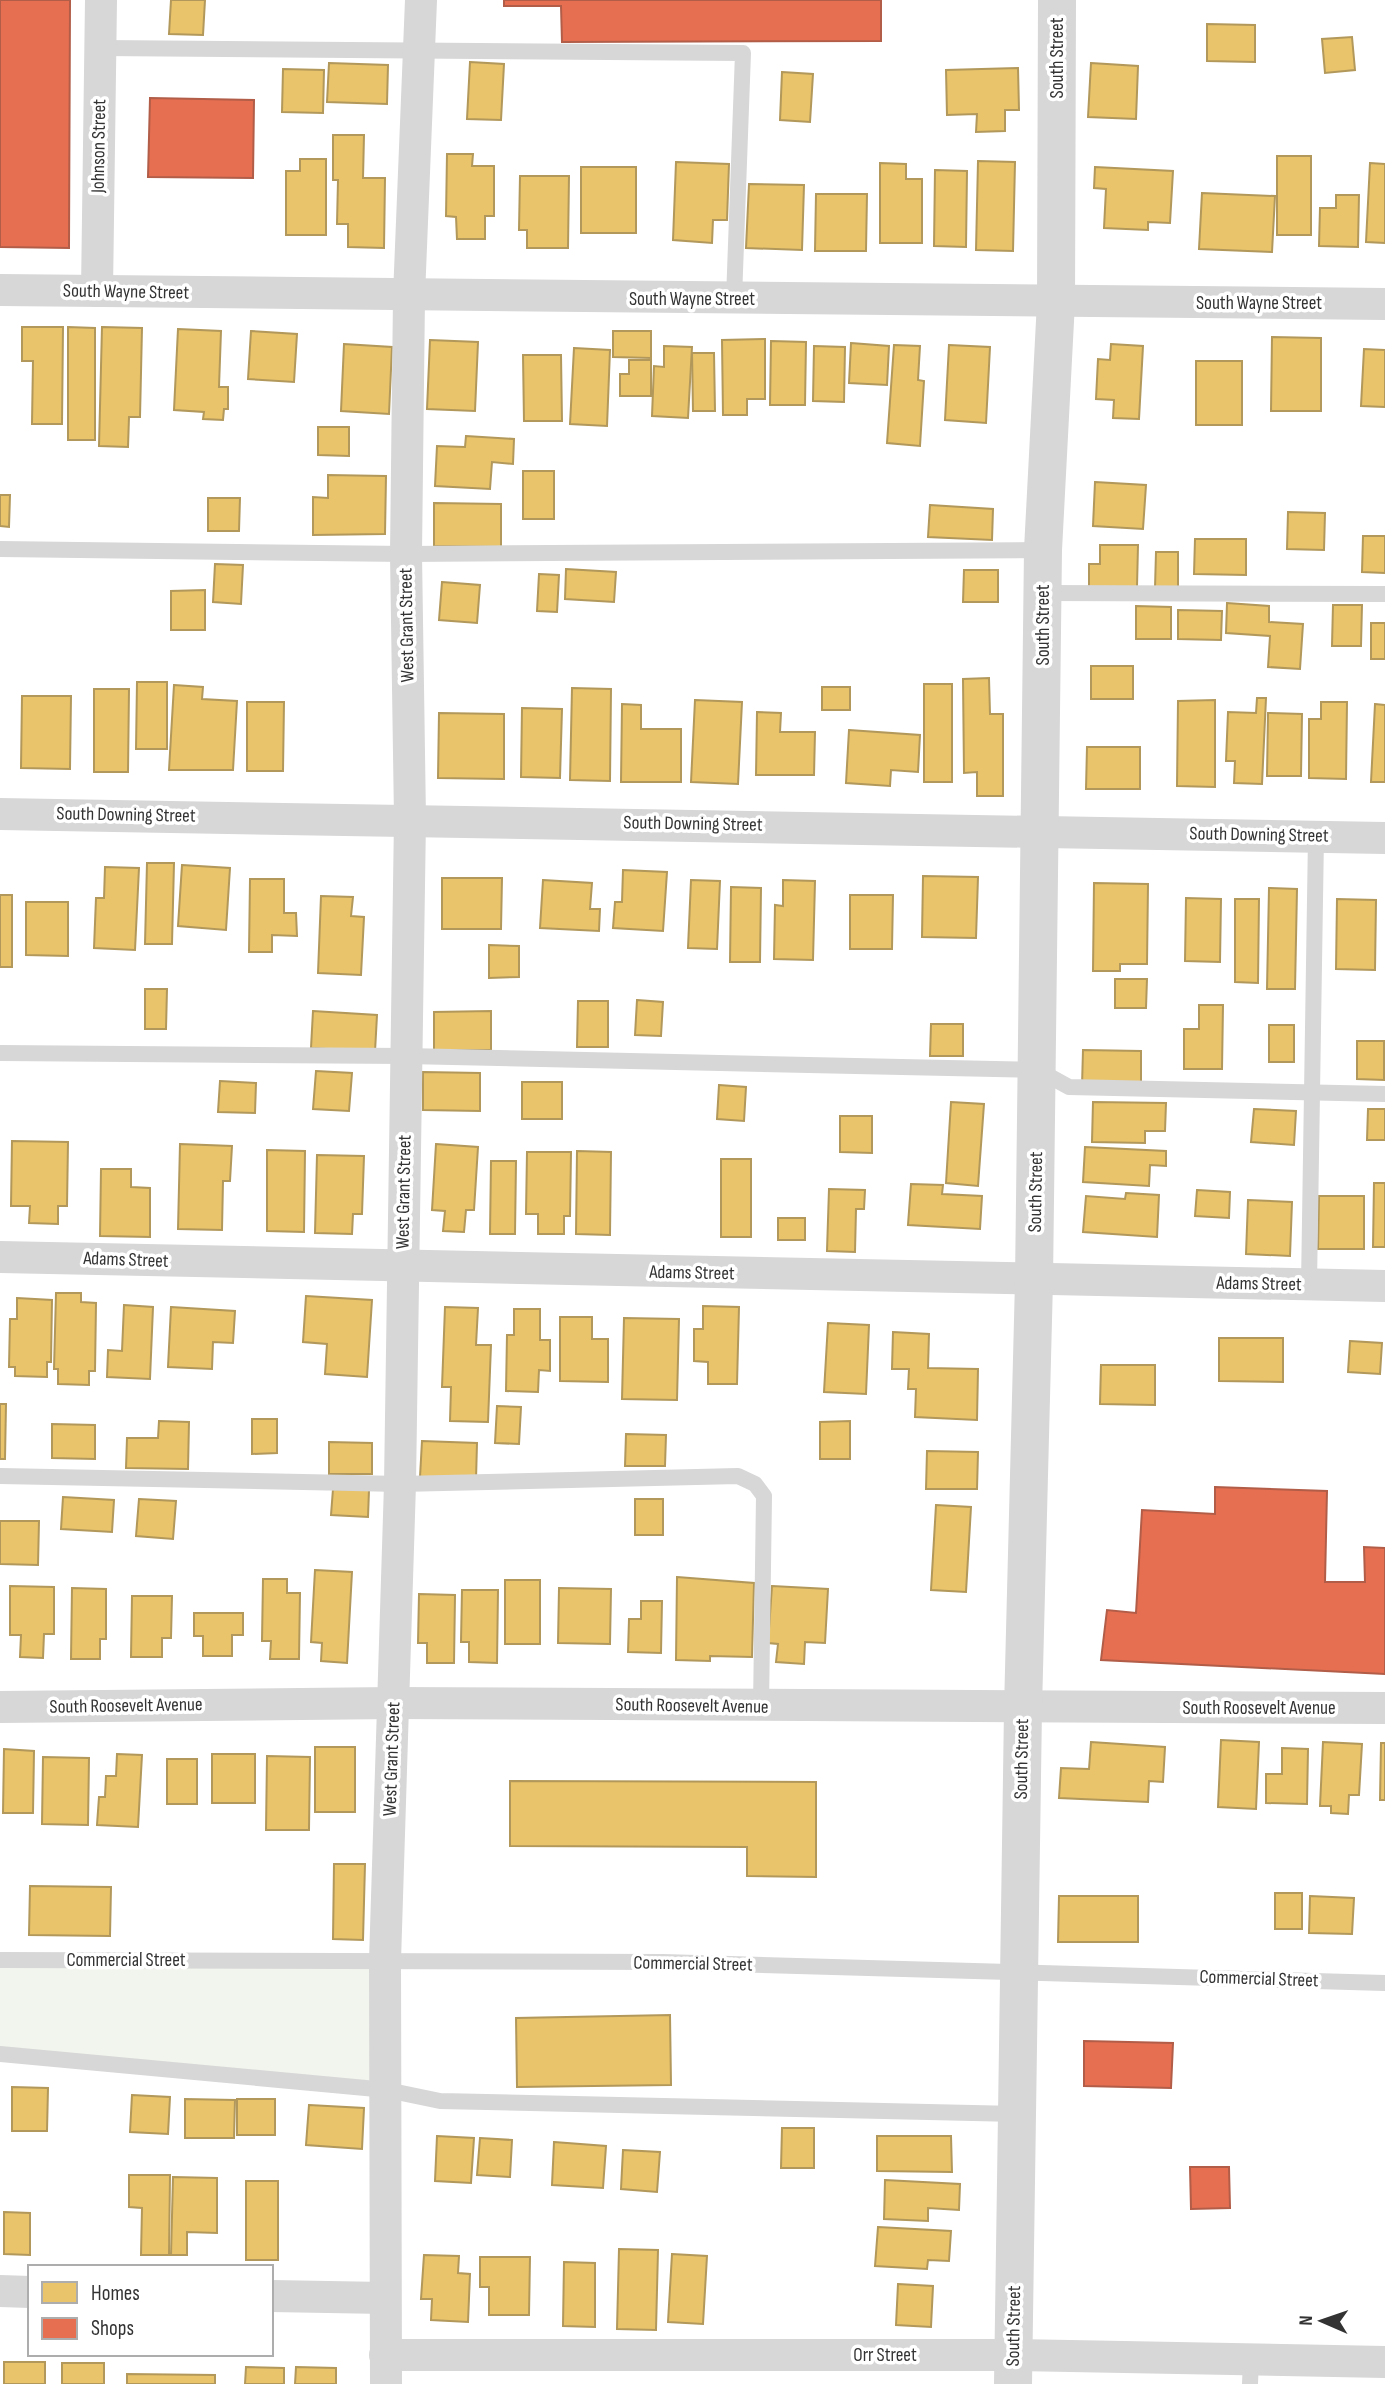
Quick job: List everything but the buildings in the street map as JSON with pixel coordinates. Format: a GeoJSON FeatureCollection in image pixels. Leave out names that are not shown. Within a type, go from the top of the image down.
{"type":"FeatureCollection","features":[{"type":"Feature","properties":{"kind":"street","name":"Johnson Street"},"geometry":{"type":"LineString","coordinates":[[97,291],[101,0]]}},
{"type":"Feature","properties":{"kind":"street","name":"West Grant Street"},"geometry":{"type":"LineString","coordinates":[[386,2369],[385,1961],[400,1484],[410,819],[406,554],[409,296],[421,0]]}},
{"type":"Feature","properties":{"kind":"street","name":"South Street"},"geometry":{"type":"LineString","coordinates":[[1013,2370],[1023,1709],[1038,1070],[1043,550],[1056,302],[1057,0]]}},
{"type":"Feature","properties":{"kind":"street","name":"South Wayne Street"},"geometry":{"type":"LineString","coordinates":[[0,289],[409,296],[1385,304]]}},
{"type":"Feature","properties":{"kind":"street","name":"South Downing Street"},"geometry":{"type":"LineString","coordinates":[[0,814],[410,819],[1385,838]]}},
{"type":"Feature","properties":{"kind":"street","name":"Adams Street"},"geometry":{"type":"LineString","coordinates":[[0,1257],[403,1268],[1385,1286]]}},
{"type":"Feature","properties":{"kind":"street","name":"South Roosevelt Avenue"},"geometry":{"type":"LineString","coordinates":[[0,1707],[394,1703],[1023,1709],[1385,1708]]}},
{"type":"Feature","properties":{"kind":"street"},"geometry":{"type":"LineString","coordinates":[[0,2291],[28,2292]]}},
{"type":"Feature","properties":{"kind":"street"},"geometry":{"type":"LineString","coordinates":[[273,2296],[385,2298]]}},
{"type":"Feature","properties":{"kind":"street","name":"Orr Street"},"geometry":{"type":"LineString","coordinates":[[386,2369],[1251,2372],[1385,2362]]}},
{"type":"Feature","properties":{"kind":"lane"},"geometry":{"type":"LineString","coordinates":[[102,48],[743,52],[734,299]]}},
{"type":"Feature","properties":{"kind":"lane"},"geometry":{"type":"LineString","coordinates":[[0,549],[406,554],[1043,550]]}},
{"type":"Feature","properties":{"kind":"lane"},"geometry":{"type":"LineString","coordinates":[[1043,593],[1385,594]]}},
{"type":"Feature","properties":{"kind":"lane"},"geometry":{"type":"LineString","coordinates":[[1309,1285],[1316,836]]}},
{"type":"Feature","properties":{"kind":"lane"},"geometry":{"type":"LineString","coordinates":[[0,1053],[406,1056],[1038,1070],[1069,1087],[1385,1094]]}},
{"type":"Feature","properties":{"kind":"lane"},"geometry":{"type":"LineString","coordinates":[[0,1476],[400,1484],[738,1476],[755,1484],[764,1496],[761,1707]]}},
{"type":"Feature","properties":{"kind":"lane","name":"Commercial Street"},"geometry":{"type":"LineString","coordinates":[[0,1960],[663,1962],[1385,1983]]}},
{"type":"Feature","properties":{"kind":"lane"},"geometry":{"type":"LineString","coordinates":[[0,2054],[387,2090],[440,2101],[1017,2113]]}},
{"type":"Feature","properties":{"kind":"shaded area"},"geometry":{"type":"Polygon","coordinates":[[[0,1960],[385,1961],[387,2090],[0,2054],[0,1960]]]}}]}
